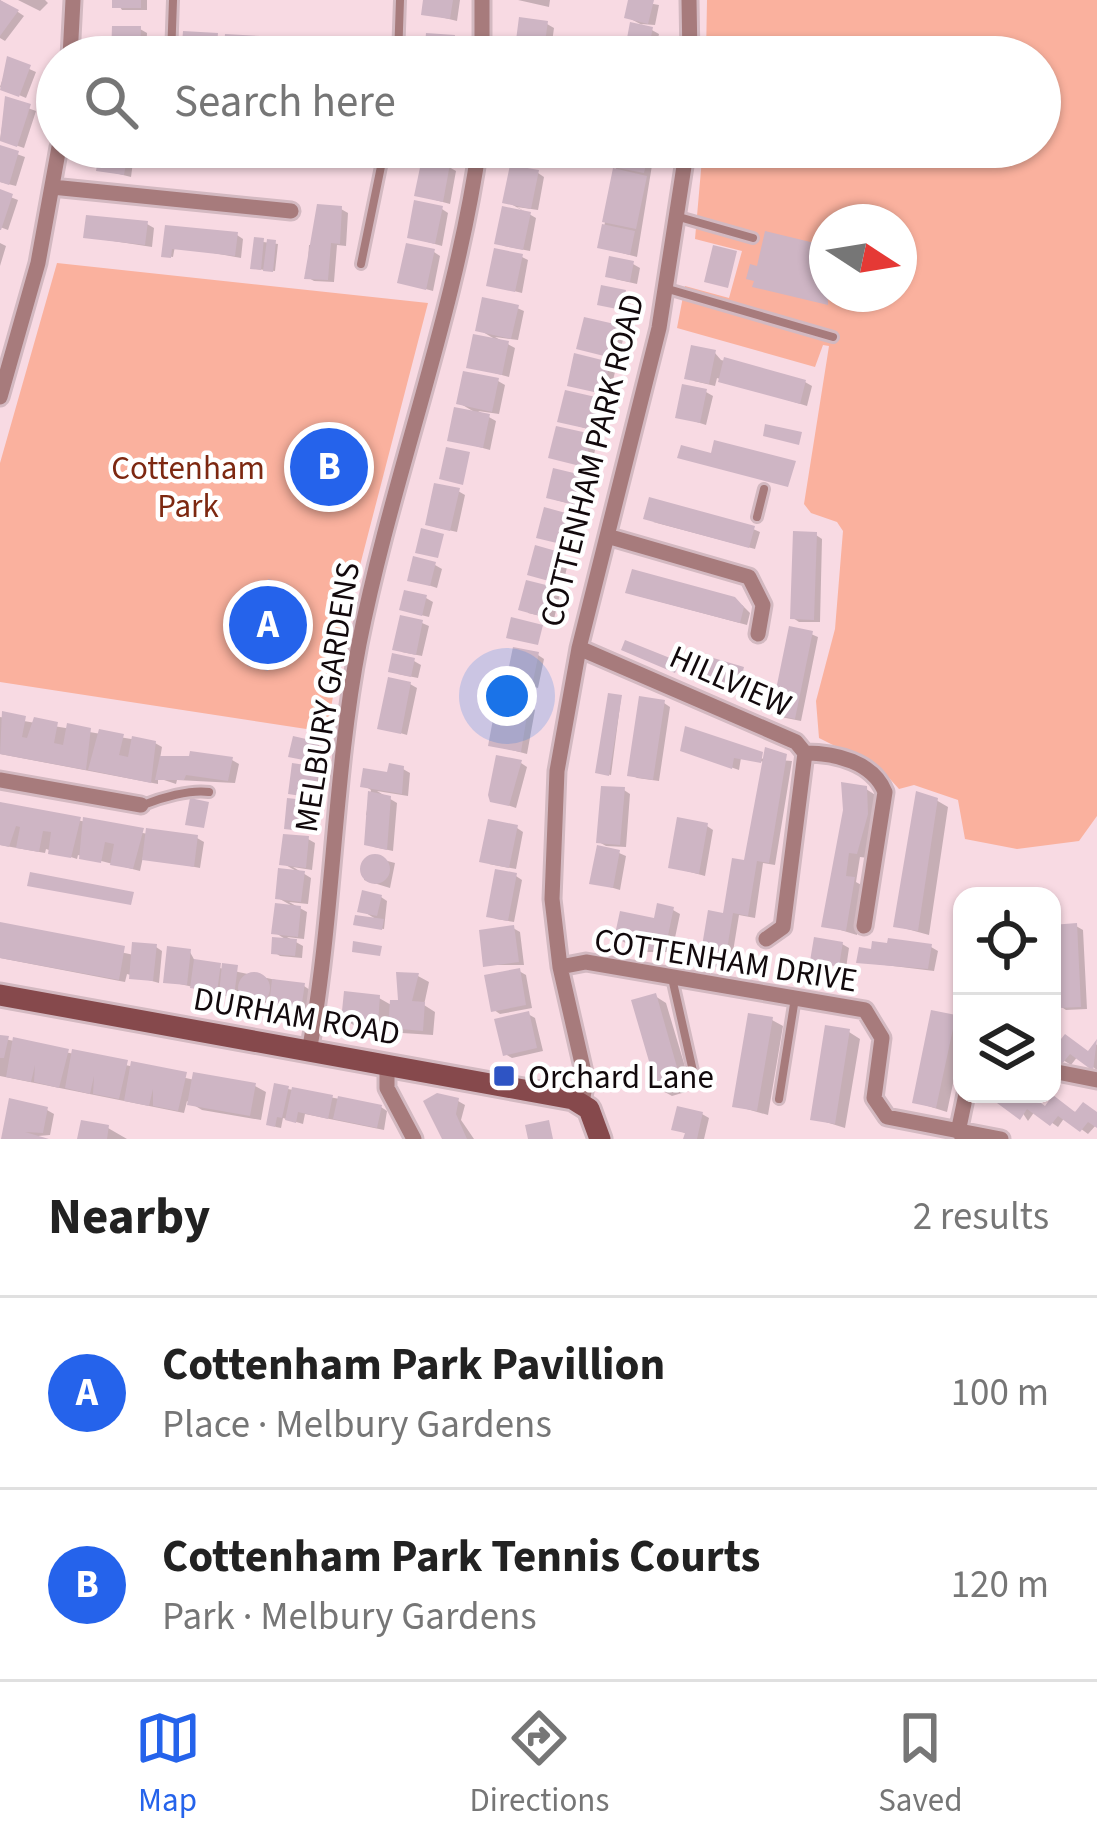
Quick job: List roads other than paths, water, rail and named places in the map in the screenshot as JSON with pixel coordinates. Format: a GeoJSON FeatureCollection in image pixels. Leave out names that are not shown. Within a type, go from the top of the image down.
{"type":"FeatureCollection","features":[{"type":"Feature","properties":{"kind":"main road","name":"DURHAM ROAD"},"geometry":{"type":"LineString","coordinates":[[0,994],[581,1102]]}},
{"type":"Feature","properties":{"kind":"main road","name":"COTTENHAM PARK ROAD"},"geometry":{"type":"LineString","coordinates":[[581,1102],[595,1119],[600,1139]]}},
{"type":"Feature","properties":{"kind":"street"},"geometry":{"type":"LineString","coordinates":[[71,36],[73,0]]}},
{"type":"Feature","properties":{"kind":"street"},"geometry":{"type":"LineString","coordinates":[[482,0],[482,36]]}},
{"type":"Feature","properties":{"kind":"street"},"geometry":{"type":"LineString","coordinates":[[689,0],[690,36]]}},
{"type":"Feature","properties":{"kind":"street"},"geometry":{"type":"LineString","coordinates":[[0,397],[55,168]]}},
{"type":"Feature","properties":{"kind":"street","name":"MELBURY GARDENS"},"geometry":{"type":"LineString","coordinates":[[309,1052],[337,783],[360,643],[452,284],[475,168]]}},
{"type":"Feature","properties":{"kind":"street","name":"COTTENHAM PARK ROAD"},"geometry":{"type":"LineString","coordinates":[[581,1102],[586,1081],[560,968],[552,842],[563,717],[667,288],[685,168]]}},
{"type":"Feature","properties":{"kind":"street"},"geometry":{"type":"LineString","coordinates":[[52,187],[291,212]]}},
{"type":"Feature","properties":{"kind":"street"},"geometry":{"type":"LineString","coordinates":[[607,536],[749,578],[763,605],[758,634]]}},
{"type":"Feature","properties":{"kind":"street","name":"HILLVIEW"},"geometry":{"type":"LineString","coordinates":[[579,648],[796,742],[806,753],[783,927],[766,939]]}},
{"type":"Feature","properties":{"kind":"street"},"geometry":{"type":"LineString","coordinates":[[806,753],[829,753],[869,769],[885,792],[864,926]]}},
{"type":"Feature","properties":{"kind":"street"},"geometry":{"type":"LineString","coordinates":[[0,781],[142,806]]}},
{"type":"Feature","properties":{"kind":"street","name":"COTTENHAM DRIVE"},"geometry":{"type":"LineString","coordinates":[[560,968],[586,962],[865,1010],[879,1026],[874,1098],[887,1117],[1001,1139]]}},
{"type":"Feature","properties":{"kind":"street"},"geometry":{"type":"LineString","coordinates":[[387,1065],[387,1088],[414,1139]]}},
{"type":"Feature","properties":{"kind":"street"},"geometry":{"type":"LineString","coordinates":[[1061,1073],[1097,1080]]}},
{"type":"Feature","properties":{"kind":"street"},"geometry":{"type":"LineString","coordinates":[[958,1132],[964,1103]]}},
{"type":"Feature","properties":{"kind":"lane"},"geometry":{"type":"LineString","coordinates":[[172,36],[173,0]]}},
{"type":"Feature","properties":{"kind":"lane"},"geometry":{"type":"LineString","coordinates":[[399,36],[400,0]]}},
{"type":"Feature","properties":{"kind":"lane"},"geometry":{"type":"LineString","coordinates":[[361,264],[382,168]]}},
{"type":"Feature","properties":{"kind":"lane"},"geometry":{"type":"LineString","coordinates":[[679,217],[753,238]]}},
{"type":"Feature","properties":{"kind":"lane"},"geometry":{"type":"LineString","coordinates":[[667,288],[833,337]]}},
{"type":"Feature","properties":{"kind":"lane"},"geometry":{"type":"LineString","coordinates":[[758,517],[764,489]]}},
{"type":"Feature","properties":{"kind":"lane"},"geometry":{"type":"LineString","coordinates":[[142,806],[164,803],[189,788],[209,792]]}},
{"type":"Feature","properties":{"kind":"lane"},"geometry":{"type":"LineString","coordinates":[[671,976],[695,1079]]}},
{"type":"Feature","properties":{"kind":"lane"},"geometry":{"type":"LineString","coordinates":[[778,1099],[796,997]]}},
{"type":"Feature","properties":{"kind":"place","name":"Cottenham Park Tennis Courts"},"geometry":{"type":"Point","coordinates":[329,467]}},
{"type":"Feature","properties":{"kind":"place","name":"Cottenham Park Pavillion"},"geometry":{"type":"Point","coordinates":[268,625]}},
{"type":"Feature","properties":{"kind":"place","name":"Orchard Lane"},"geometry":{"type":"Point","coordinates":[504,1076]}},
{"type":"Feature","properties":{"kind":"park label","name":"Cottenham Park"},"geometry":{"type":"Point","coordinates":[188,486]}}]}
